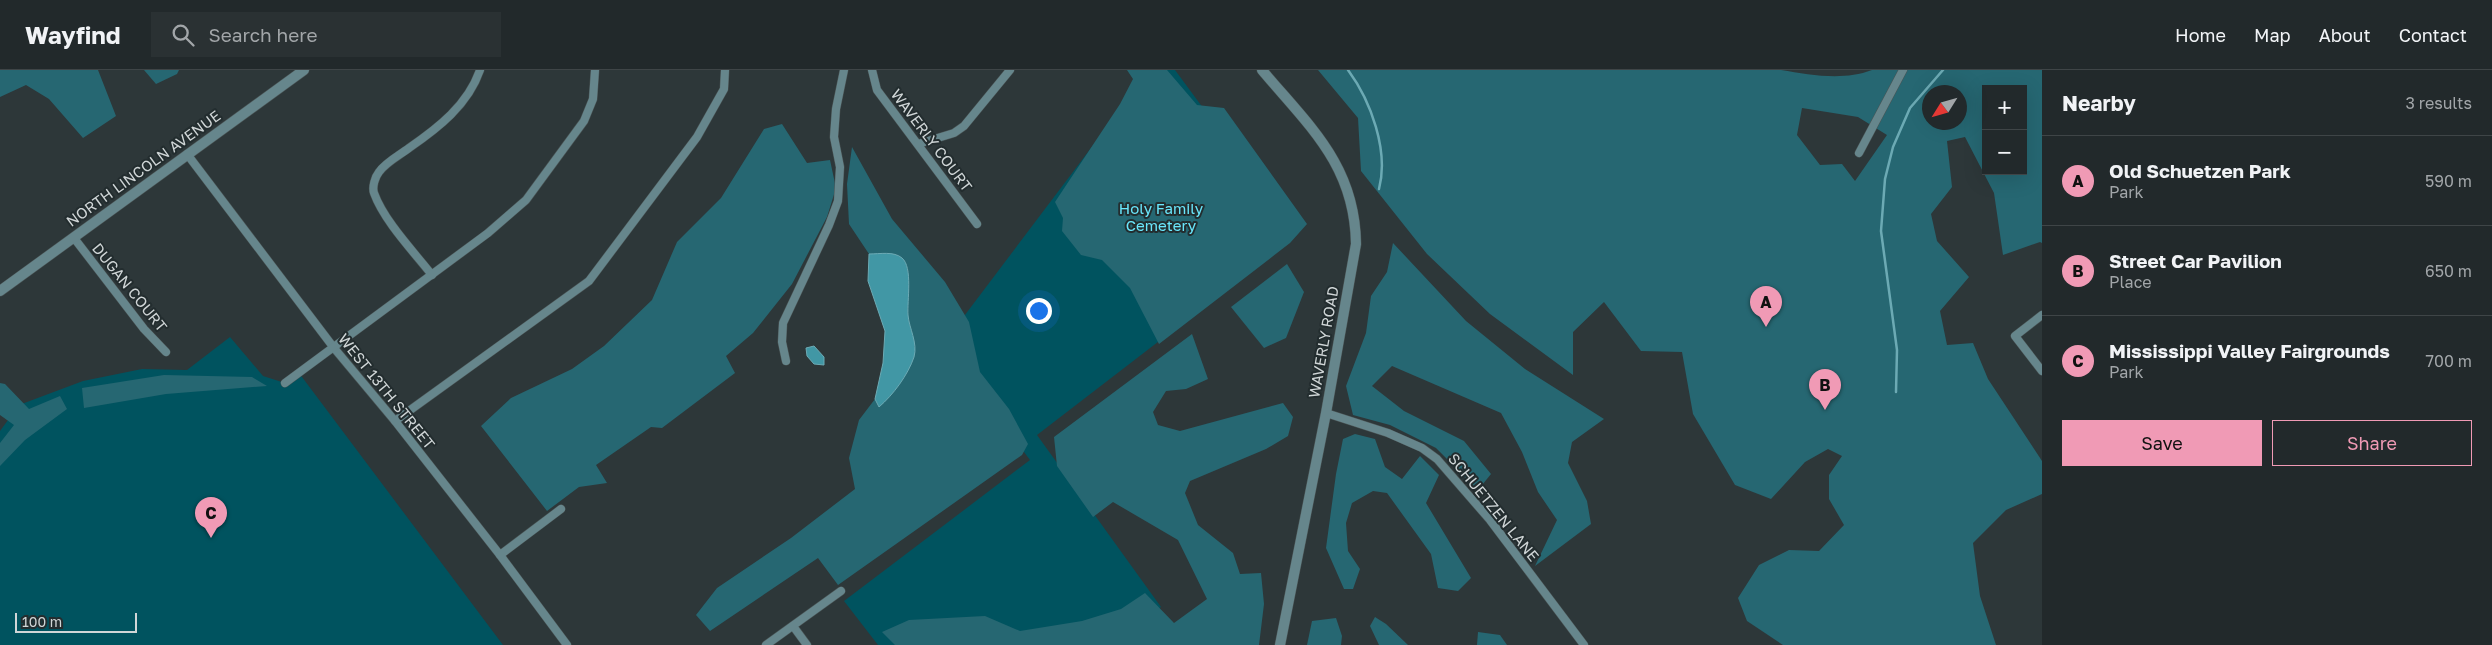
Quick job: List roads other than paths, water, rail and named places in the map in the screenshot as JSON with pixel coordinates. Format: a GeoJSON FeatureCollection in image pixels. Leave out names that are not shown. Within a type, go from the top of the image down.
{"type":"FeatureCollection","features":[{"type":"Feature","properties":{"kind":"street","name":"NORTH LINCOLN AVENUE"},"geometry":{"type":"LineString","coordinates":[[0,291],[304,70]]}},
{"type":"Feature","properties":{"kind":"street"},"geometry":{"type":"LineString","coordinates":[[432,274],[391,221],[378,200],[374,192],[376,178],[389,163],[431,133],[452,113],[469,94],[480,70]]}},
{"type":"Feature","properties":{"kind":"street"},"geometry":{"type":"LineString","coordinates":[[286,383],[488,233],[526,200],[584,121],[593,99],[595,70]]}},
{"type":"Feature","properties":{"kind":"street"},"geometry":{"type":"LineString","coordinates":[[395,421],[589,280],[696,137],[724,89],[725,70]]}},
{"type":"Feature","properties":{"kind":"street"},"geometry":{"type":"LineString","coordinates":[[786,361],[782,342],[783,322],[829,225],[838,201],[840,166],[834,137],[836,109],[844,70]]}},
{"type":"Feature","properties":{"kind":"street","name":"WAVERLY COURT"},"geometry":{"type":"LineString","coordinates":[[872,70],[877,90],[977,224]]}},
{"type":"Feature","properties":{"kind":"street"},"geometry":{"type":"LineString","coordinates":[[918,144],[954,133],[964,126],[1010,70]]}},
{"type":"Feature","properties":{"kind":"street","name":"WAVERLY ROAD"},"geometry":{"type":"LineString","coordinates":[[1262,70],[1338,164],[1354,212],[1356,244],[1326,413],[1280,645]]}},
{"type":"Feature","properties":{"kind":"street"},"geometry":{"type":"LineString","coordinates":[[1859,153],[1903,70]]}},
{"type":"Feature","properties":{"kind":"street","name":"WEST 13TH STREET"},"geometry":{"type":"LineString","coordinates":[[187,154],[334,348],[395,421],[500,555],[567,645]]}},
{"type":"Feature","properties":{"kind":"street","name":"DUGAN COURT"},"geometry":{"type":"LineString","coordinates":[[74,238],[144,329],[166,352]]}},
{"type":"Feature","properties":{"kind":"street"},"geometry":{"type":"LineString","coordinates":[[2042,315],[2015,336],[2042,371]]}},
{"type":"Feature","properties":{"kind":"street","name":"SCHUETZEN LANE"},"geometry":{"type":"LineString","coordinates":[[1326,413],[1388,433],[1422,448],[1437,459],[1490,520],[1584,645]]}},
{"type":"Feature","properties":{"kind":"street"},"geometry":{"type":"LineString","coordinates":[[500,555],[561,509]]}},
{"type":"Feature","properties":{"kind":"street"},"geometry":{"type":"LineString","coordinates":[[766,645],[841,591]]}},
{"type":"Feature","properties":{"kind":"street"},"geometry":{"type":"LineString","coordinates":[[792,626],[807,645]]}},
{"type":"Feature","properties":{"kind":"waterway"},"geometry":{"type":"LineString","coordinates":[[1348,70],[1364,96],[1376,127],[1382,159],[1379,189]]}},
{"type":"Feature","properties":{"kind":"waterway"},"geometry":{"type":"LineString","coordinates":[[1896,392],[1897,350],[1881,231],[1885,179],[1893,147],[1910,108],[1943,70]]}},
{"type":"Feature","properties":{"kind":"place","name":"Old Schuetzen Park"},"geometry":{"type":"Point","coordinates":[1766,327]}},
{"type":"Feature","properties":{"kind":"place","name":"Street Car Pavilion"},"geometry":{"type":"Point","coordinates":[1825,410]}},
{"type":"Feature","properties":{"kind":"place","name":"Mississippi Valley Fairgrounds"},"geometry":{"type":"Point","coordinates":[211,538]}},
{"type":"Feature","properties":{"kind":"park label","name":"Holy Family Cemetery"},"geometry":{"type":"Point","coordinates":[1161,216]}}]}
